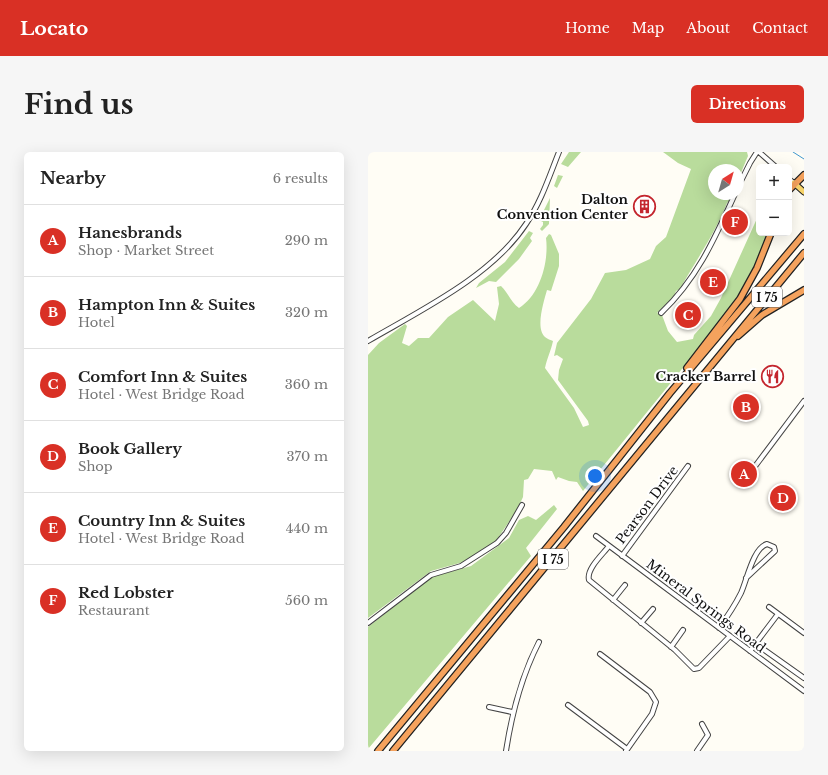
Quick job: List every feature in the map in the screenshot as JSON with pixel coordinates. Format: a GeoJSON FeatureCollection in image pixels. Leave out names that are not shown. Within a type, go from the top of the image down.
{"type":"FeatureCollection","features":[{"type":"Feature","properties":{"kind":"highway"},"geometry":{"type":"LineString","coordinates":[[792,186],[804,175]]}},
{"type":"Feature","properties":{"kind":"highway","name":"I 75"},"geometry":{"type":"LineString","coordinates":[[378,751],[564,526],[670,393],[804,234]]}},
{"type":"Feature","properties":{"kind":"highway"},"geometry":{"type":"LineString","coordinates":[[670,393],[702,348],[740,299],[757,268],[770,236]]}},
{"type":"Feature","properties":{"kind":"highway","name":"I 75"},"geometry":{"type":"LineString","coordinates":[[393,751],[804,253]]}},
{"type":"Feature","properties":{"kind":"highway"},"geometry":{"type":"LineString","coordinates":[[731,341],[768,311],[804,290]]}},
{"type":"Feature","properties":{"kind":"main road"},"geometry":{"type":"LineString","coordinates":[[794,183],[804,192]]}},
{"type":"Feature","properties":{"kind":"street"},"geometry":{"type":"LineString","coordinates":[[368,341],[467,280],[504,251],[521,231],[533,212],[559,152]]}},
{"type":"Feature","properties":{"kind":"street"},"geometry":{"type":"LineString","coordinates":[[744,175],[750,162],[758,152],[772,164]]}},
{"type":"Feature","properties":{"kind":"street"},"geometry":{"type":"LineString","coordinates":[[661,313],[681,294],[691,280],[716,238],[732,200]]}},
{"type":"Feature","properties":{"kind":"street"},"geometry":{"type":"LineString","coordinates":[[756,465],[804,401]]}},
{"type":"Feature","properties":{"kind":"street","name":"Pearson Drive"},"geometry":{"type":"LineString","coordinates":[[622,556],[688,466]]}},
{"type":"Feature","properties":{"kind":"street"},"geometry":{"type":"LineString","coordinates":[[368,623],[431,575],[462,566],[497,543],[506,533],[522,505]]}},
{"type":"Feature","properties":{"kind":"street","name":"Mineral Springs Road"},"geometry":{"type":"LineString","coordinates":[[596,536],[804,691]]}},
{"type":"Feature","properties":{"kind":"street"},"geometry":{"type":"LineString","coordinates":[[719,628],[741,592],[746,578],[752,563],[762,547],[767,544],[774,547],[775,551],[771,556],[746,578]]}},
{"type":"Feature","properties":{"kind":"street"},"geometry":{"type":"LineString","coordinates":[[609,546],[588,576],[594,585],[671,647],[689,666],[696,669],[730,636]]}},
{"type":"Feature","properties":{"kind":"street"},"geometry":{"type":"LineString","coordinates":[[613,600],[625,585]]}},
{"type":"Feature","properties":{"kind":"street"},"geometry":{"type":"LineString","coordinates":[[769,607],[804,633]]}},
{"type":"Feature","properties":{"kind":"street"},"geometry":{"type":"LineString","coordinates":[[641,623],[653,609]]}},
{"type":"Feature","properties":{"kind":"street"},"geometry":{"type":"LineString","coordinates":[[750,651],[778,614]]}},
{"type":"Feature","properties":{"kind":"street"},"geometry":{"type":"LineString","coordinates":[[671,647],[683,630]]}},
{"type":"Feature","properties":{"kind":"street"},"geometry":{"type":"LineString","coordinates":[[507,751],[512,712],[527,665],[540,642]]}},
{"type":"Feature","properties":{"kind":"street"},"geometry":{"type":"LineString","coordinates":[[756,644],[804,678]]}},
{"type":"Feature","properties":{"kind":"street"},"geometry":{"type":"LineString","coordinates":[[568,705],[626,750],[652,714],[656,702],[650,692],[600,654]]}},
{"type":"Feature","properties":{"kind":"street"},"geometry":{"type":"LineString","coordinates":[[788,679],[794,671]]}},
{"type":"Feature","properties":{"kind":"street"},"geometry":{"type":"LineString","coordinates":[[489,707],[512,712]]}},
{"type":"Feature","properties":{"kind":"street"},"geometry":{"type":"LineString","coordinates":[[697,751],[708,735],[702,724]]}},
{"type":"Feature","properties":{"kind":"green space"},"geometry":{"type":"Polygon","coordinates":[[[569,152],[581,152],[568,167],[561,164],[569,152]]]}},
{"type":"Feature","properties":{"kind":"green space"},"geometry":{"type":"Polygon","coordinates":[[[663,152],[747,152],[748,156],[744,166],[744,164],[708,164],[708,200],[729,201],[711,236],[680,289],[676,291],[674,296],[657,313],[662,315],[668,331],[677,342],[693,339],[694,335],[711,316],[721,298],[756,221],[756,236],[767,236],[752,276],[729,311],[583,491],[577,482],[558,477],[556,480],[552,471],[534,469],[528,479],[524,480],[523,497],[517,510],[496,541],[467,561],[431,571],[368,618],[368,355],[379,343],[405,324],[407,326],[402,343],[409,346],[418,338],[429,338],[448,317],[473,300],[495,321],[499,304],[497,287],[501,286],[519,308],[532,295],[542,277],[546,257],[546,238],[549,234],[551,235],[559,254],[559,266],[551,291],[547,290],[540,321],[542,333],[546,338],[553,341],[545,368],[574,408],[583,427],[589,425],[588,421],[558,380],[559,370],[563,359],[557,355],[554,356],[557,343],[591,299],[605,273],[626,270],[650,259],[656,246],[666,237],[691,169],[678,163],[663,152]]]}},
{"type":"Feature","properties":{"kind":"green space"},"geometry":{"type":"Polygon","coordinates":[[[558,175],[563,176],[557,188],[554,186],[558,175]]]}},
{"type":"Feature","properties":{"kind":"green space"},"geometry":{"type":"Polygon","coordinates":[[[550,198],[549,224],[542,231],[540,229],[543,222],[539,220],[550,198]]]}},
{"type":"Feature","properties":{"kind":"green space"},"geometry":{"type":"Polygon","coordinates":[[[529,231],[533,233],[530,238],[532,241],[519,259],[496,282],[489,281],[476,288],[479,283],[505,262],[529,231]]]}},
{"type":"Feature","properties":{"kind":"green space"},"geometry":{"type":"Polygon","coordinates":[[[554,505],[557,509],[526,548],[531,556],[368,749],[368,627],[432,577],[471,566],[509,538],[519,520],[528,516],[536,520],[554,505]]]}},
{"type":"Feature","properties":{"kind":"waterway"},"geometry":{"type":"LineString","coordinates":[[793,152],[804,159]]}},
{"type":"Feature","properties":{"kind":"place","name":"Dalton Convention Center"},"geometry":{"type":"Point","coordinates":[644,206]}},
{"type":"Feature","properties":{"kind":"place","name":"Red Lobster"},"geometry":{"type":"Point","coordinates":[735,222]}},
{"type":"Feature","properties":{"kind":"place","name":"Country Inn & Suites"},"geometry":{"type":"Point","coordinates":[713,282]}},
{"type":"Feature","properties":{"kind":"place","name":"Comfort Inn & Suites"},"geometry":{"type":"Point","coordinates":[688,315]}},
{"type":"Feature","properties":{"kind":"place","name":"Cracker Barrel"},"geometry":{"type":"Point","coordinates":[772,376]}},
{"type":"Feature","properties":{"kind":"place","name":"Hampton Inn & Suites"},"geometry":{"type":"Point","coordinates":[746,407]}},
{"type":"Feature","properties":{"kind":"place","name":"Hanesbrands"},"geometry":{"type":"Point","coordinates":[744,474]}},
{"type":"Feature","properties":{"kind":"place","name":"Book Gallery"},"geometry":{"type":"Point","coordinates":[783,498]}}]}
